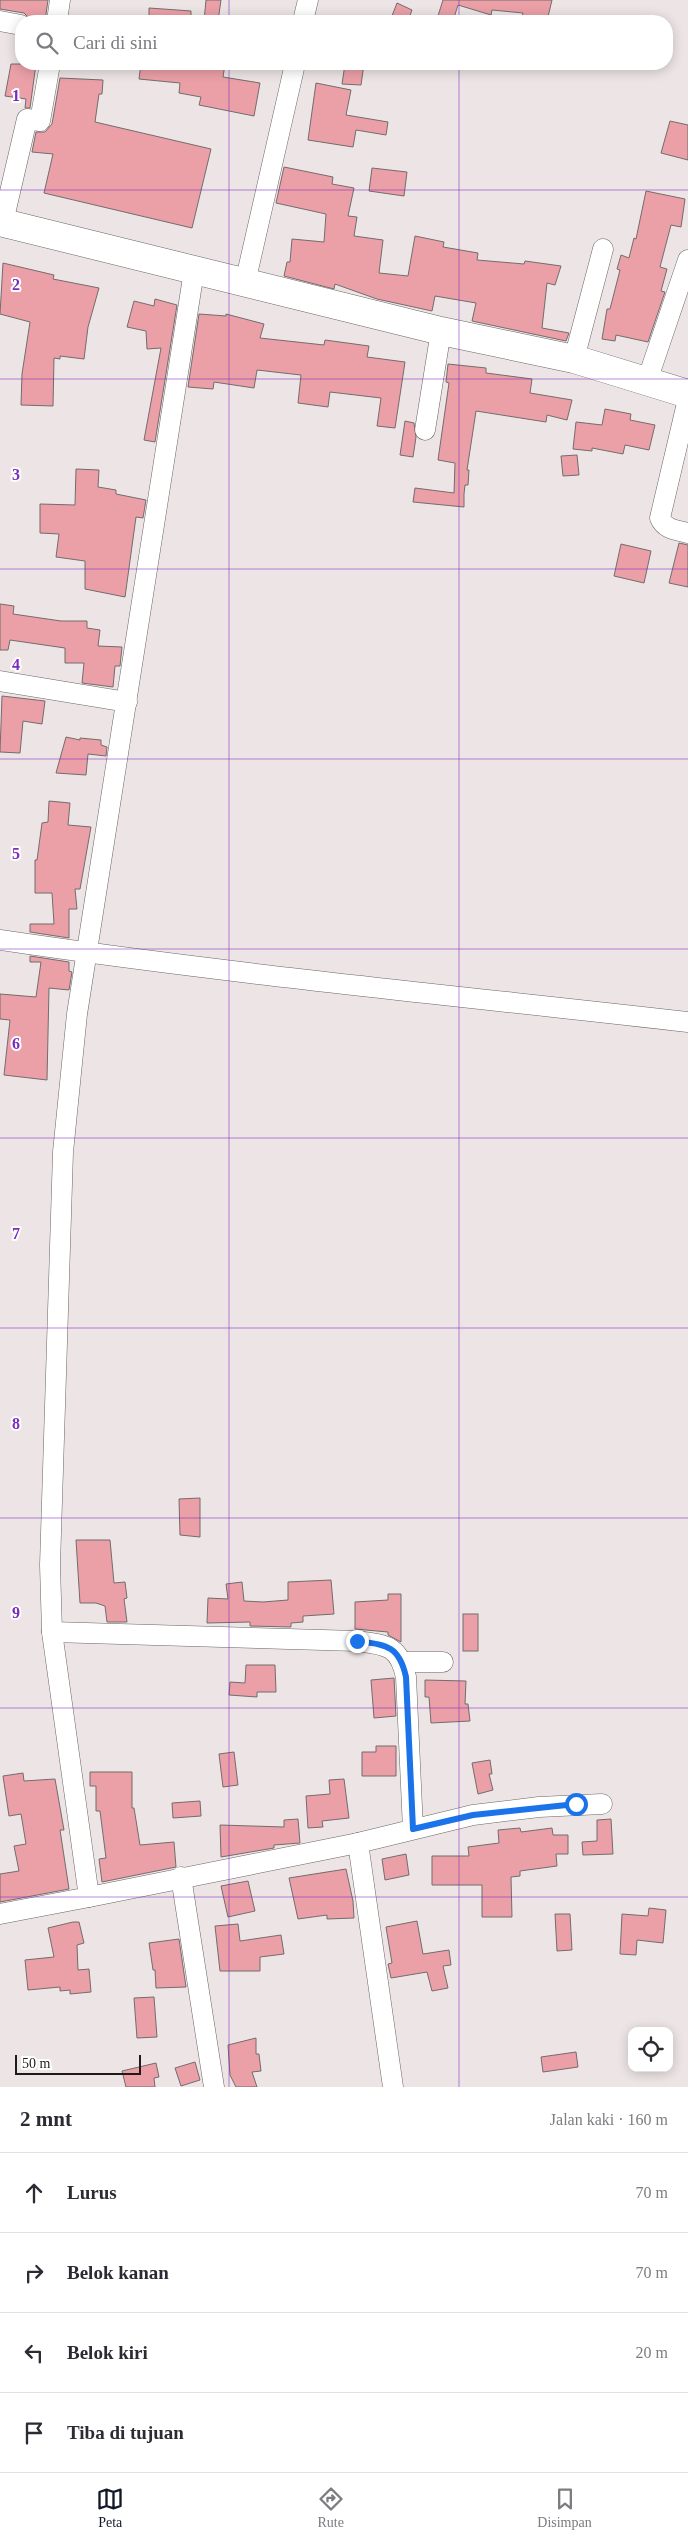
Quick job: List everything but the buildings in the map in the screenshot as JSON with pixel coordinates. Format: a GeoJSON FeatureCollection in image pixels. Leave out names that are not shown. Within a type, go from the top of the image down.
{"type":"FeatureCollection","features":[{"type":"Feature","properties":{"kind":"highway"},"geometry":{"type":"LineString","coordinates":[[2,222],[245,284],[441,331],[574,359],[688,394]]}},
{"type":"Feature","properties":{"kind":"street"},"geometry":{"type":"LineString","coordinates":[[58,15],[60,0]]}},
{"type":"Feature","properties":{"kind":"street"},"geometry":{"type":"LineString","coordinates":[[304,15],[308,0]]}},
{"type":"Feature","properties":{"kind":"street"},"geometry":{"type":"LineString","coordinates":[[0,21],[15,24]]}},
{"type":"Feature","properties":{"kind":"street"},"geometry":{"type":"LineString","coordinates":[[2,222],[27,119],[40,121],[49,70]]}},
{"type":"Feature","properties":{"kind":"street"},"geometry":{"type":"LineString","coordinates":[[245,284],[293,70]]}},
{"type":"Feature","properties":{"kind":"street"},"geometry":{"type":"LineString","coordinates":[[574,359],[603,249]]}},
{"type":"Feature","properties":{"kind":"street"},"geometry":{"type":"LineString","coordinates":[[647,381],[687,267]]}},
{"type":"Feature","properties":{"kind":"street"},"geometry":{"type":"LineString","coordinates":[[89,1897],[52,1632],[50,1565],[63,1152],[77,1014],[194,271]]}},
{"type":"Feature","properties":{"kind":"street"},"geometry":{"type":"LineString","coordinates":[[425,430],[441,331]]}},
{"type":"Feature","properties":{"kind":"street"},"geometry":{"type":"LineString","coordinates":[[688,399],[660,518],[662,524],[672,530],[688,533]]}},
{"type":"Feature","properties":{"kind":"street"},"geometry":{"type":"LineString","coordinates":[[0,681],[127,702]]}},
{"type":"Feature","properties":{"kind":"street"},"geometry":{"type":"LineString","coordinates":[[0,940],[87,952],[688,1022]]}},
{"type":"Feature","properties":{"kind":"street"},"geometry":{"type":"LineString","coordinates":[[52,1632],[357,1641],[393,1650],[403,1662],[406,1677],[413,1829]]}},
{"type":"Feature","properties":{"kind":"street"},"geometry":{"type":"LineString","coordinates":[[403,1662],[443,1662]]}},
{"type":"Feature","properties":{"kind":"street"},"geometry":{"type":"LineString","coordinates":[[0,1914],[358,1843],[482,1814],[576,1804],[602,1804]]}},
{"type":"Feature","properties":{"kind":"street"},"geometry":{"type":"LineString","coordinates":[[358,1843],[393,2087]]}},
{"type":"Feature","properties":{"kind":"street"},"geometry":{"type":"LineString","coordinates":[[181,1877],[214,2087]]}},
{"type":"Feature","properties":{"kind":"route"},"geometry":{"type":"LineString","coordinates":[[357,1641],[387,1647],[399,1655],[403,1662],[406,1677],[413,1829],[473,1815],[576,1804]]}}]}
